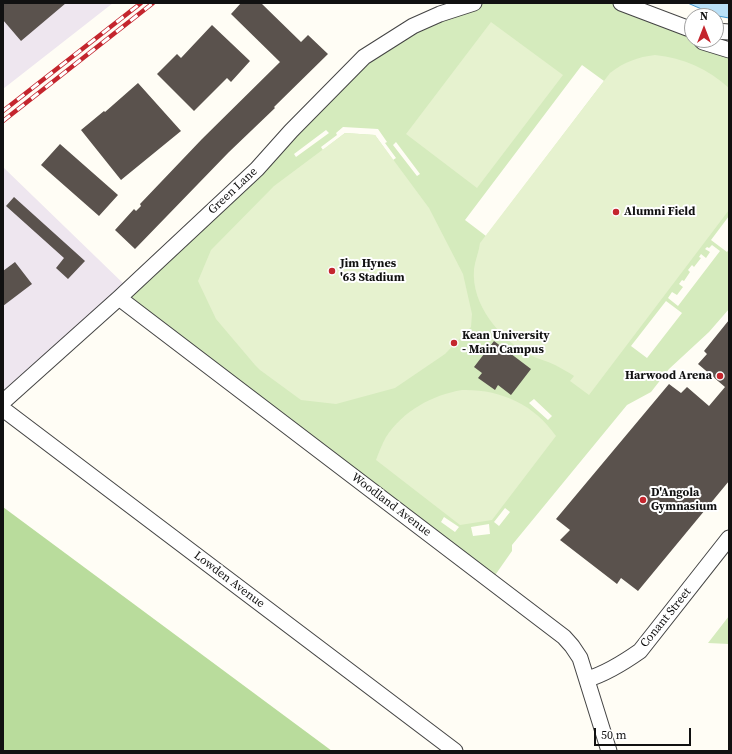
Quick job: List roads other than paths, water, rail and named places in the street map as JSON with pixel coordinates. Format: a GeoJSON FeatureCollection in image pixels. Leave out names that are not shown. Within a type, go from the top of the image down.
{"type":"FeatureCollection","features":[{"type":"Feature","properties":{"kind":"street","name":"Green Lane"},"geometry":{"type":"LineString","coordinates":[[3,402],[120,298],[256,169],[364,57],[393,37],[413,26],[440,14],[474,3]]}},
{"type":"Feature","properties":{"kind":"street"},"geometry":{"type":"LineString","coordinates":[[621,3],[684,28]]}},
{"type":"Feature","properties":{"kind":"street","name":"Woodland Avenue"},"geometry":{"type":"LineString","coordinates":[[120,298],[564,636],[580,658],[610,751]]}},
{"type":"Feature","properties":{"kind":"street","name":"Lowden Avenue"},"geometry":{"type":"LineString","coordinates":[[3,409],[455,751]]}},
{"type":"Feature","properties":{"kind":"street","name":"Conant Street"},"geometry":{"type":"LineString","coordinates":[[588,679],[602,675],[622,664],[640,651],[729,538]]}},
{"type":"Feature","properties":{"kind":"water"},"geometry":{"type":"Polygon","coordinates":[[[688,3],[729,3],[729,18],[724,17],[724,8],[700,8],[688,3]]]}},
{"type":"Feature","properties":{"kind":"railway"},"geometry":{"type":"LineString","coordinates":[[3,111],[141,3]]}},
{"type":"Feature","properties":{"kind":"railway"},"geometry":{"type":"LineString","coordinates":[[3,121],[153,3]]}},
{"type":"Feature","properties":{"kind":"place","name":"Alumni Field"},"geometry":{"type":"Point","coordinates":[616,212]}},
{"type":"Feature","properties":{"kind":"place","name":"Jim Hynes '63 Stadium"},"geometry":{"type":"Point","coordinates":[332,271]}},
{"type":"Feature","properties":{"kind":"place","name":"Kean University - Main Campus"},"geometry":{"type":"Point","coordinates":[454,343]}},
{"type":"Feature","properties":{"kind":"place","name":"Harwood Arena"},"geometry":{"type":"Point","coordinates":[720,376]}},
{"type":"Feature","properties":{"kind":"place","name":"D'Angola Gymnasium"},"geometry":{"type":"Point","coordinates":[643,500]}}]}
